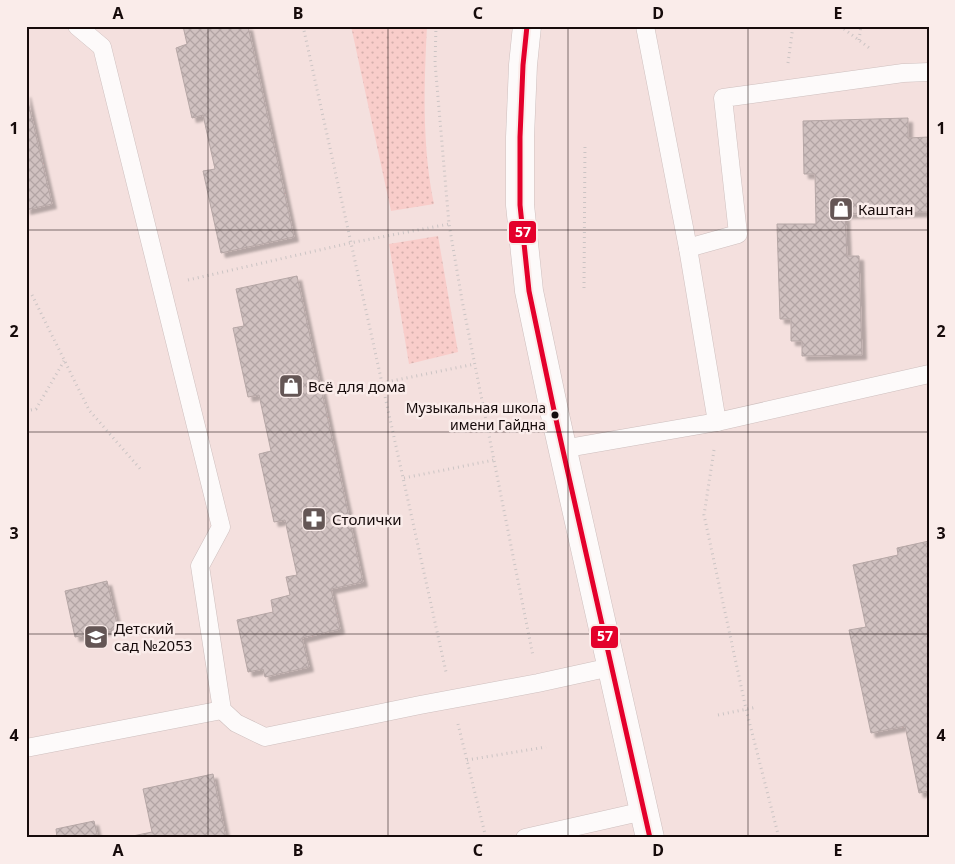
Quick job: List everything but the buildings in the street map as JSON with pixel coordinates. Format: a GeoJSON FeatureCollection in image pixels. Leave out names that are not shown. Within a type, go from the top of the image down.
{"type":"FeatureCollection","features":[{"type":"Feature","properties":{"kind":"street"},"geometry":{"type":"LineString","coordinates":[[527,26],[523,65],[520,137],[520,205],[529,291],[562,449],[650,838]]}},
{"type":"Feature","properties":{"kind":"lane"},"geometry":{"type":"LineString","coordinates":[[77,26],[102,47],[221,527],[200,566],[222,710],[236,723],[266,737],[611,667]]}},
{"type":"Feature","properties":{"kind":"lane"},"geometry":{"type":"LineString","coordinates":[[645,26],[688,248],[718,422]]}},
{"type":"Feature","properties":{"kind":"lane"},"geometry":{"type":"LineString","coordinates":[[688,248],[738,234],[723,98],[903,73],[929,72]]}},
{"type":"Feature","properties":{"kind":"lane"},"geometry":{"type":"LineString","coordinates":[[562,449],[718,422],[929,374]]}},
{"type":"Feature","properties":{"kind":"lane"},"geometry":{"type":"LineString","coordinates":[[26,748],[222,710]]}},
{"type":"Feature","properties":{"kind":"lane"},"geometry":{"type":"LineString","coordinates":[[525,838],[644,811]]}},
{"type":"Feature","properties":{"kind":"path"},"geometry":{"type":"LineString","coordinates":[[303,26],[452,698],[486,838]]}},
{"type":"Feature","properties":{"kind":"path"},"geometry":{"type":"LineString","coordinates":[[436,26],[435,63],[449,224],[538,683]]}},
{"type":"Feature","properties":{"kind":"path"},"geometry":{"type":"LineString","coordinates":[[785,90],[793,26]]}},
{"type":"Feature","properties":{"kind":"path"},"geometry":{"type":"LineString","coordinates":[[859,40],[861,26]]}},
{"type":"Feature","properties":{"kind":"path"},"geometry":{"type":"LineString","coordinates":[[584,288],[585,143]]}},
{"type":"Feature","properties":{"kind":"path"},"geometry":{"type":"LineString","coordinates":[[162,286],[350,243],[449,224]]}},
{"type":"Feature","properties":{"kind":"path"},"geometry":{"type":"LineString","coordinates":[[32,295],[89,410],[142,471]]}},
{"type":"Feature","properties":{"kind":"path"},"geometry":{"type":"LineString","coordinates":[[26,411],[36,409],[64,361]]}},
{"type":"Feature","properties":{"kind":"path"},"geometry":{"type":"LineString","coordinates":[[382,382],[475,364]]}},
{"type":"Feature","properties":{"kind":"path"},"geometry":{"type":"LineString","coordinates":[[718,422],[704,516],[746,709],[779,838]]}},
{"type":"Feature","properties":{"kind":"path"},"geometry":{"type":"LineString","coordinates":[[403,478],[494,460]]}},
{"type":"Feature","properties":{"kind":"path"},"geometry":{"type":"LineString","coordinates":[[718,715],[757,707]]}},
{"type":"Feature","properties":{"kind":"path"},"geometry":{"type":"LineString","coordinates":[[467,760],[546,747]]}},
{"type":"Feature","properties":{"kind":"shaded area"},"geometry":{"type":"Polygon","coordinates":[[[351,26],[427,26],[426,138],[427,160],[434,204],[391,211],[351,26]]]}},
{"type":"Feature","properties":{"kind":"shaded area"},"geometry":{"type":"Polygon","coordinates":[[[438,236],[458,352],[409,364],[389,244],[438,236]]]}},
{"type":"Feature","properties":{"kind":"transit line","name":"57"},"geometry":{"type":"LineString","coordinates":[[527,26],[523,65],[520,137],[520,205],[529,291],[650,838]]}},
{"type":"Feature","properties":{"kind":"place","name":"Каштан"},"geometry":{"type":"Point","coordinates":[841,209]}},
{"type":"Feature","properties":{"kind":"place","name":"Всё для дома"},"geometry":{"type":"Point","coordinates":[291,386]}},
{"type":"Feature","properties":{"kind":"place","name":"Музыкальная школа имени Гайдна"},"geometry":{"type":"Point","coordinates":[555,415]}},
{"type":"Feature","properties":{"kind":"place","name":"Столички"},"geometry":{"type":"Point","coordinates":[314,519]}},
{"type":"Feature","properties":{"kind":"place","name":"Детский сад №2053"},"geometry":{"type":"Point","coordinates":[96,637]}}]}
